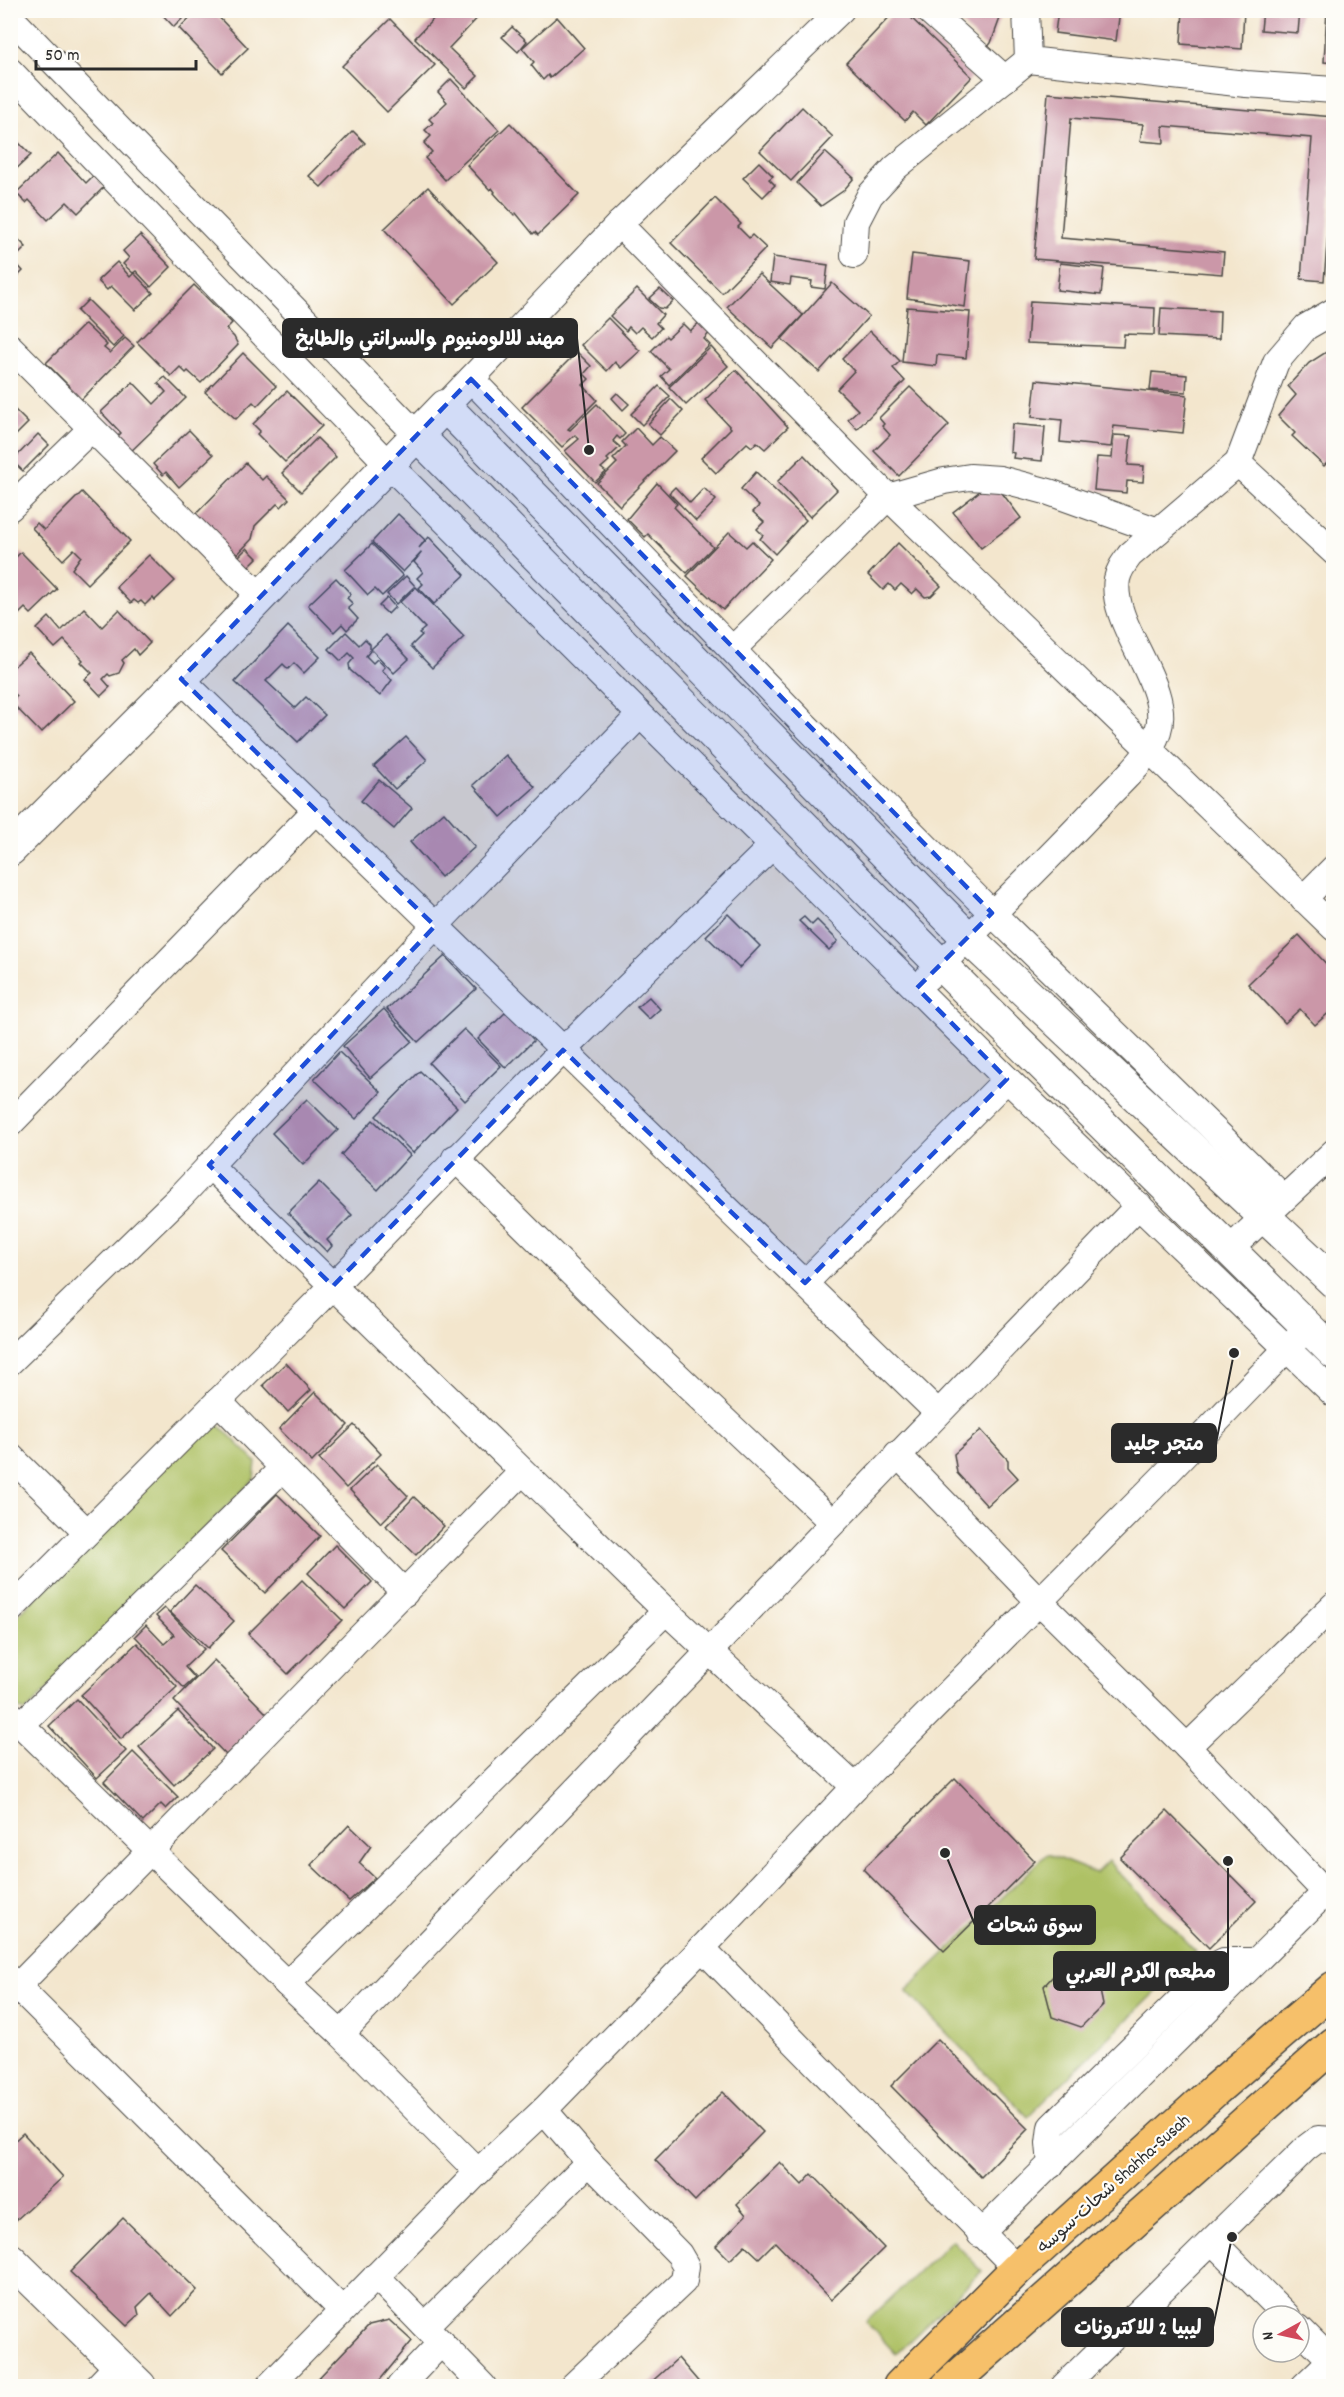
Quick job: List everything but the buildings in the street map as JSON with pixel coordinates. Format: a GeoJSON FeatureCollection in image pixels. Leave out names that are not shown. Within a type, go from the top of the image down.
{"type":"FeatureCollection","features":[{"type":"Feature","properties":{"kind":"main road","name":"شحات-سوسه Shahha-Susah"},"geometry":{"type":"LineString","coordinates":[[900,2386],[1017,2269],[1216,2089],[1334,1988]]}},
{"type":"Feature","properties":{"kind":"main road"},"geometry":{"type":"LineString","coordinates":[[948,2386],[1334,2044]]}},
{"type":"Feature","properties":{"kind":"street"},"geometry":{"type":"LineString","coordinates":[[10,850],[261,597],[619,224],[841,10]]}},
{"type":"Feature","properties":{"kind":"street"},"geometry":{"type":"LineString","coordinates":[[928,10],[1005,80]]}},
{"type":"Feature","properties":{"kind":"street"},"geometry":{"type":"LineString","coordinates":[[1026,10],[1028,60]]}},
{"type":"Feature","properties":{"kind":"street"},"geometry":{"type":"LineString","coordinates":[[10,17],[417,435],[940,964],[1229,1250],[1297,1339],[1334,1394]]}},
{"type":"Feature","properties":{"kind":"street"},"geometry":{"type":"LineString","coordinates":[[854,255],[856,222],[870,195],[895,168],[1028,60],[1246,84],[1334,90]]}},
{"type":"Feature","properties":{"kind":"street"},"geometry":{"type":"LineString","coordinates":[[10,71],[389,465],[771,847],[1008,1079],[1139,1205],[1297,1339],[1334,1353]]}},
{"type":"Feature","properties":{"kind":"street"},"geometry":{"type":"LineString","coordinates":[[619,224],[888,497],[1334,928]]}},
{"type":"Feature","properties":{"kind":"street"},"geometry":{"type":"LineString","coordinates":[[916,988],[1058,849],[1150,751],[1159,729],[1161,713],[1157,695],[1125,621],[1116,581],[1120,568],[1130,555],[1238,463],[1276,362],[1306,327],[1334,311]]}},
{"type":"Feature","properties":{"kind":"street"},"geometry":{"type":"LineString","coordinates":[[10,347],[261,597]]}},
{"type":"Feature","properties":{"kind":"street"},"geometry":{"type":"LineString","coordinates":[[471,379],[804,724],[992,913],[1274,1208],[1334,1282]]}},
{"type":"Feature","properties":{"kind":"street"},"geometry":{"type":"LineString","coordinates":[[445,406],[967,937],[1274,1208]]}},
{"type":"Feature","properties":{"kind":"street"},"geometry":{"type":"LineString","coordinates":[[10,508],[91,429]]}},
{"type":"Feature","properties":{"kind":"street"},"geometry":{"type":"LineString","coordinates":[[1238,463],[1334,552]]}},
{"type":"Feature","properties":{"kind":"street"},"geometry":{"type":"LineString","coordinates":[[733,649],[888,497],[944,481],[970,477],[1000,479],[1049,492],[1158,531]]}},
{"type":"Feature","properties":{"kind":"street"},"geometry":{"type":"LineString","coordinates":[[181,679],[937,1412]]}},
{"type":"Feature","properties":{"kind":"street"},"geometry":{"type":"LineString","coordinates":[[10,1362],[181,1196],[435,926],[640,715]]}},
{"type":"Feature","properties":{"kind":"street"},"geometry":{"type":"LineString","coordinates":[[10,1124],[317,809]]}},
{"type":"Feature","properties":{"kind":"street"},"geometry":{"type":"LineString","coordinates":[[10,1610],[333,1286],[455,1158],[771,847]]}},
{"type":"Feature","properties":{"kind":"street"},"geometry":{"type":"LineString","coordinates":[[1303,898],[1334,868]]}},
{"type":"Feature","properties":{"kind":"street"},"geometry":{"type":"LineString","coordinates":[[805,1283],[1008,1079]]}},
{"type":"Feature","properties":{"kind":"street"},"geometry":{"type":"LineString","coordinates":[[1229,1250],[1334,1152]]}},
{"type":"Feature","properties":{"kind":"street"},"geometry":{"type":"LineString","coordinates":[[455,1158],[625,1326],[832,1522]]}},
{"type":"Feature","properties":{"kind":"street"},"geometry":{"type":"LineString","coordinates":[[209,1165],[666,1611],[855,1786]]}},
{"type":"Feature","properties":{"kind":"street"},"geometry":{"type":"LineString","coordinates":[[341,2034],[711,1651],[937,1412],[1139,1205]]}},
{"type":"Feature","properties":{"kind":"street"},"geometry":{"type":"LineString","coordinates":[[269,2386],[478,2172],[544,2110],[702,1948],[855,1786],[1297,1339]]}},
{"type":"Feature","properties":{"kind":"street"},"geometry":{"type":"LineString","coordinates":[[218,1401],[405,1593]]}},
{"type":"Feature","properties":{"kind":"street"},"geometry":{"type":"LineString","coordinates":[[897,1454],[1039,1601],[1331,1892],[1255,1961],[980,2234]]}},
{"type":"Feature","properties":{"kind":"street"},"geometry":{"type":"LineString","coordinates":[[10,1456],[87,1532]]}},
{"type":"Feature","properties":{"kind":"street"},"geometry":{"type":"LineString","coordinates":[[283,1468],[16,1719],[341,2034],[478,2172]]}},
{"type":"Feature","properties":{"kind":"street"},"geometry":{"type":"LineString","coordinates":[[342,2310],[13,1986],[405,1593],[522,1472]]}},
{"type":"Feature","properties":{"kind":"street"},"geometry":{"type":"LineString","coordinates":[[1187,1747],[1334,1605]]}},
{"type":"Feature","properties":{"kind":"street"},"geometry":{"type":"LineString","coordinates":[[287,1984],[666,1611]]}},
{"type":"Feature","properties":{"kind":"street"},"geometry":{"type":"LineString","coordinates":[[702,1948],[980,2234],[1017,2269]]}},
{"type":"Feature","properties":{"kind":"street"},"geometry":{"type":"LineString","coordinates":[[544,2110],[588,2162],[679,2254],[686,2266],[684,2280],[573,2386]]}},
{"type":"Feature","properties":{"kind":"street"},"geometry":{"type":"LineString","coordinates":[[1064,2386],[1306,2148],[1318,2139],[1334,2140]]}},
{"type":"Feature","properties":{"kind":"street"},"geometry":{"type":"LineString","coordinates":[[400,2386],[433,2334],[588,2162]]}},
{"type":"Feature","properties":{"kind":"street"},"geometry":{"type":"LineString","coordinates":[[1212,2241],[1275,2304]]}},
{"type":"Feature","properties":{"kind":"street"},"geometry":{"type":"LineString","coordinates":[[12,2263],[119,2379]]}},
{"type":"Feature","properties":{"kind":"street"},"geometry":{"type":"LineString","coordinates":[[376,2276],[483,2386]]}},
{"type":"Feature","properties":{"kind":"street"},"geometry":{"type":"LineString","coordinates":[[1304,2386],[1332,2361],[1311,2340]]}},
{"type":"Feature","properties":{"kind":"highlighted area"},"geometry":{"type":"Polygon","coordinates":[[[471,379],[992,913],[917,988],[1007,1079],[805,1283],[563,1050],[333,1286],[209,1165],[435,926],[181,679],[471,379]]]}},
{"type":"Feature","properties":{"kind":"green space"},"geometry":{"type":"Polygon","coordinates":[[[219,1425],[256,1462],[254,1479],[26,1711],[11,1707],[10,1623],[204,1427],[219,1425]]]}},
{"type":"Feature","properties":{"kind":"green space"},"geometry":{"type":"Polygon","coordinates":[[[1047,1854],[1096,1873],[1108,1861],[1196,1952],[1028,2117],[906,1991],[1047,1854]]]}},
{"type":"Feature","properties":{"kind":"green space"},"geometry":{"type":"Polygon","coordinates":[[[952,2240],[982,2271],[896,2354],[866,2322],[952,2240]]]}},
{"type":"Feature","properties":{"kind":"place","name":"مهند للالومنيوم والسرانتي والطابخ"},"geometry":{"type":"Point","coordinates":[589,450]}},
{"type":"Feature","properties":{"kind":"place","name":"متجر جليد"},"geometry":{"type":"Point","coordinates":[1234,1353]}},
{"type":"Feature","properties":{"kind":"place","name":"سوق شحات"},"geometry":{"type":"Point","coordinates":[945,1853]}},
{"type":"Feature","properties":{"kind":"place","name":"مطعم الكرم العربي"},"geometry":{"type":"Point","coordinates":[1228,1861]}},
{"type":"Feature","properties":{"kind":"place","name":"ليبيا 2 للاكترونات"},"geometry":{"type":"Point","coordinates":[1232,2237]}}]}
